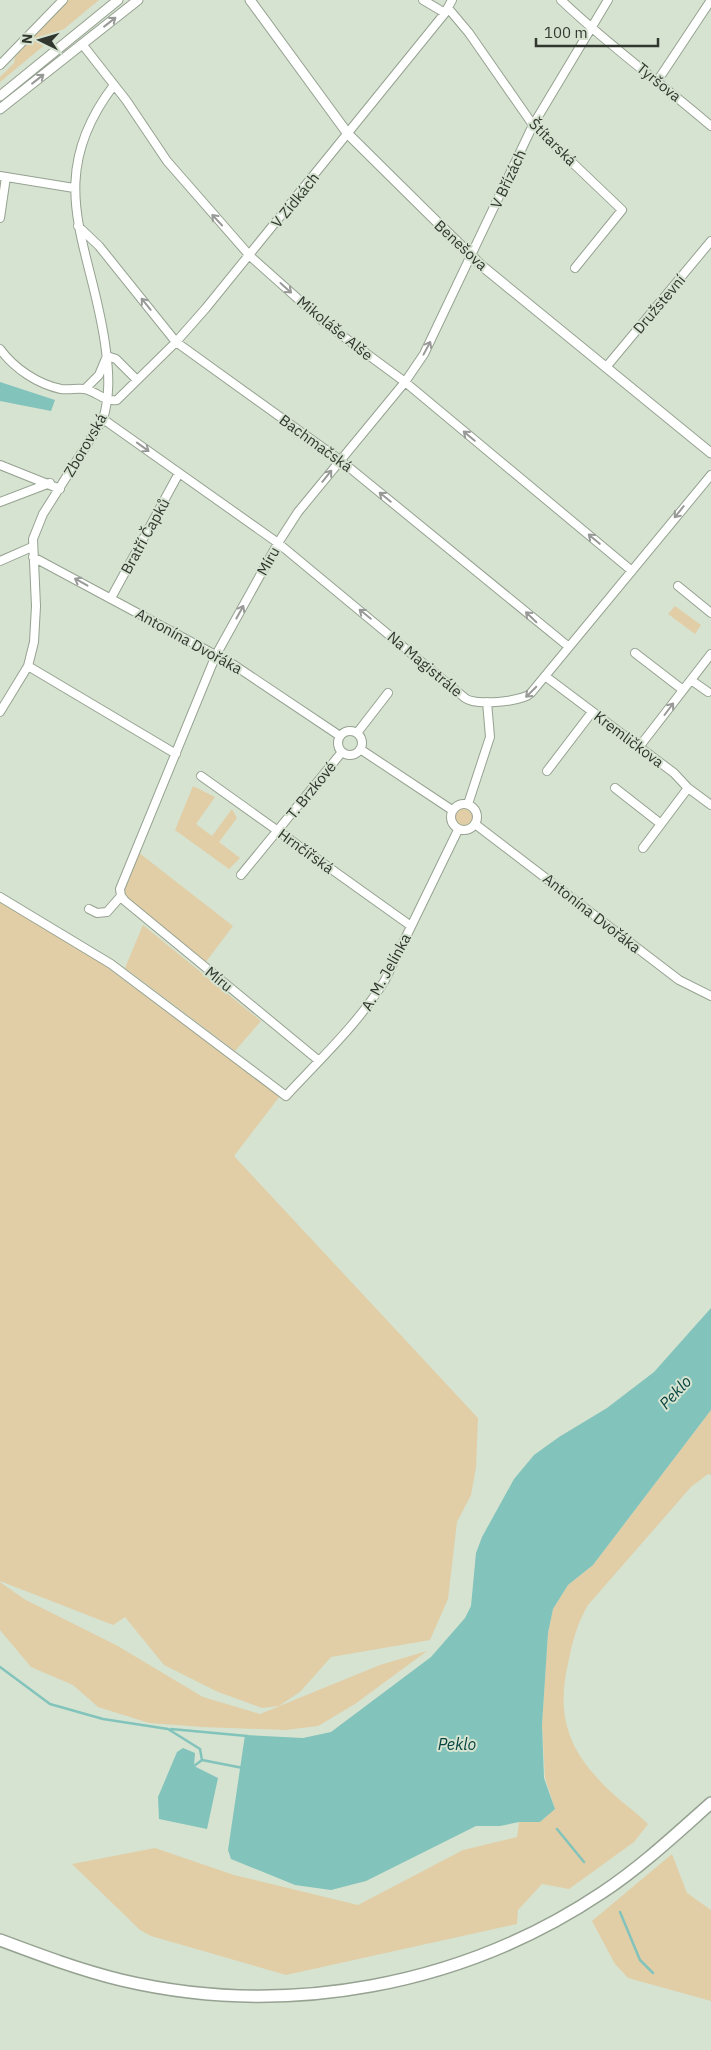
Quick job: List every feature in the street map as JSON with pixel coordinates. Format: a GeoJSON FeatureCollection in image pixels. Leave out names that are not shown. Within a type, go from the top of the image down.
{"type":"FeatureCollection","features":[{"type":"Feature","properties":{"kind":"main road"},"geometry":{"type":"LineString","coordinates":[[0,1940],[60,1963],[145,1985],[216,1995],[300,1996],[369,1987],[421,1975],[495,1950],[564,1916],[616,1883],[665,1845],[711,1804]]}},
{"type":"Feature","properties":{"kind":"street"},"geometry":{"type":"LineString","coordinates":[[0,65],[63,0]]}},
{"type":"Feature","properties":{"kind":"street"},"geometry":{"type":"LineString","coordinates":[[0,96],[118,0]]}},
{"type":"Feature","properties":{"kind":"street"},"geometry":{"type":"LineString","coordinates":[[0,110],[138,0]]}},
{"type":"Feature","properties":{"kind":"street","name":"Benešova"},"geometry":{"type":"LineString","coordinates":[[250,0],[348,134],[472,257],[711,452]]}},
{"type":"Feature","properties":{"kind":"street","name":"Štítarská"},"geometry":{"type":"LineString","coordinates":[[423,0],[447,11],[469,33],[533,125],[622,210],[575,268]]}},
{"type":"Feature","properties":{"kind":"street","name":"V Zídkách"},"geometry":{"type":"LineString","coordinates":[[108,401],[117,400],[176,342],[250,256],[447,11],[452,0]]}},
{"type":"Feature","properties":{"kind":"street","name":"Tyršova"},"geometry":{"type":"LineString","coordinates":[[561,0],[590,28],[658,80],[711,126]]}},
{"type":"Feature","properties":{"kind":"street","name":"V Břízách"},"geometry":{"type":"LineString","coordinates":[[472,257],[533,125],[608,0]]}},
{"type":"Feature","properties":{"kind":"street"},"geometry":{"type":"LineString","coordinates":[[658,80],[711,0]]}},
{"type":"Feature","properties":{"kind":"street","name":"Mikoláše Alše"},"geometry":{"type":"LineString","coordinates":[[82,44],[114,84],[168,161],[250,256],[325,323],[405,382],[632,570]]}},
{"type":"Feature","properties":{"kind":"street","name":"Zborovská"},"geometry":{"type":"LineString","coordinates":[[0,712],[28,666],[35,630],[32,547],[43,514],[103,419],[108,401],[107,356],[103,328],[78,226],[74,188],[85,137],[100,104],[114,84]]}},
{"type":"Feature","properties":{"kind":"street"},"geometry":{"type":"LineString","coordinates":[[0,218],[3,176],[74,188]]}},
{"type":"Feature","properties":{"kind":"street","name":"Bachmačská"},"geometry":{"type":"LineString","coordinates":[[78,226],[99,246],[176,342],[340,460],[569,647]]}},
{"type":"Feature","properties":{"kind":"street","name":"Družstevní"},"geometry":{"type":"LineString","coordinates":[[607,366],[711,241]]}},
{"type":"Feature","properties":{"kind":"street","name":"Míru"},"geometry":{"type":"LineString","coordinates":[[318,1060],[121,896],[120,889],[216,655],[278,543],[298,512],[405,382],[427,349],[472,257]]}},
{"type":"Feature","properties":{"kind":"street"},"geometry":{"type":"LineString","coordinates":[[0,349],[14,365],[34,379],[62,389],[85,389],[108,401]]}},
{"type":"Feature","properties":{"kind":"street"},"geometry":{"type":"LineString","coordinates":[[85,389],[99,375],[107,356],[116,359],[137,380]]}},
{"type":"Feature","properties":{"kind":"street","name":"Na Magistrále"},"geometry":{"type":"LineString","coordinates":[[103,419],[278,543],[465,698],[476,703],[525,698],[531,693],[711,475]]}},
{"type":"Feature","properties":{"kind":"street"},"geometry":{"type":"LineString","coordinates":[[0,465],[60,488]]}},
{"type":"Feature","properties":{"kind":"street","name":"Bratří Čapků"},"geometry":{"type":"LineString","coordinates":[[111,598],[179,473]]}},
{"type":"Feature","properties":{"kind":"street"},"geometry":{"type":"LineString","coordinates":[[0,502],[50,483]]}},
{"type":"Feature","properties":{"kind":"street"},"geometry":{"type":"LineString","coordinates":[[0,561],[32,547]]}},
{"type":"Feature","properties":{"kind":"street","name":"Antonína Dvořáka"},"geometry":{"type":"LineString","coordinates":[[32,557],[216,655],[340,736]]}},
{"type":"Feature","properties":{"kind":"street"},"geometry":{"type":"LineString","coordinates":[[678,586],[711,613]]}},
{"type":"Feature","properties":{"kind":"street"},"geometry":{"type":"LineString","coordinates":[[635,653],[683,690]]}},
{"type":"Feature","properties":{"kind":"street"},"geometry":{"type":"LineString","coordinates":[[639,747],[711,654]]}},
{"type":"Feature","properties":{"kind":"street"},"geometry":{"type":"LineString","coordinates":[[28,666],[176,754]]}},
{"type":"Feature","properties":{"kind":"street","name":"Kremličkova"},"geometry":{"type":"LineString","coordinates":[[545,676],[674,773],[688,788],[711,805]]}},
{"type":"Feature","properties":{"kind":"street"},"geometry":{"type":"LineString","coordinates":[[691,680],[708,692]]}},
{"type":"Feature","properties":{"kind":"street"},"geometry":{"type":"LineString","coordinates":[[357,733],[388,693]]}},
{"type":"Feature","properties":{"kind":"street"},"geometry":{"type":"LineString","coordinates":[[468,804],[490,737],[487,702]]}},
{"type":"Feature","properties":{"kind":"street"},"geometry":{"type":"LineString","coordinates":[[547,771],[592,712]]}},
{"type":"Feature","properties":{"kind":"street"},"geometry":{"type":"LineString","coordinates":[[348,731],[357,733],[361,739],[360,750],[352,754],[342,752],[338,746],[340,736],[348,731]]}},
{"type":"Feature","properties":{"kind":"street"},"geometry":{"type":"LineString","coordinates":[[360,750],[452,810]]}},
{"type":"Feature","properties":{"kind":"street","name":"T. Brzkové"},"geometry":{"type":"LineString","coordinates":[[241,875],[342,752]]}},
{"type":"Feature","properties":{"kind":"street","name":"Hrnčířská"},"geometry":{"type":"LineString","coordinates":[[201,776],[411,926]]}},
{"type":"Feature","properties":{"kind":"street"},"geometry":{"type":"LineString","coordinates":[[615,788],[661,824]]}},
{"type":"Feature","properties":{"kind":"street"},"geometry":{"type":"LineString","coordinates":[[643,848],[688,788]]}},
{"type":"Feature","properties":{"kind":"street"},"geometry":{"type":"LineString","coordinates":[[468,804],[476,812],[475,824],[468,830],[458,830],[451,820],[452,810],[459,805],[468,804]]}},
{"type":"Feature","properties":{"kind":"street","name":"Antonína Dvořáka"},"geometry":{"type":"LineString","coordinates":[[475,824],[679,980],[711,996]]}},
{"type":"Feature","properties":{"kind":"street","name":"A. M. Jelínka"},"geometry":{"type":"LineString","coordinates":[[0,897],[111,964],[286,1096],[318,1060],[350,1030],[373,1000],[458,830]]}},
{"type":"Feature","properties":{"kind":"street"},"geometry":{"type":"LineString","coordinates":[[89,909],[97,913],[107,912],[121,896]]}},
{"type":"Feature","properties":{"kind":"shaded area"},"geometry":{"type":"Polygon","coordinates":[[[68,0],[99,0],[0,82],[0,77],[14,63],[15,57],[68,0]]]}},
{"type":"Feature","properties":{"kind":"shaded area"},"geometry":{"type":"Polygon","coordinates":[[[675,606],[701,625],[695,634],[668,614],[675,606]]]}},
{"type":"Feature","properties":{"kind":"shaded area"},"geometry":{"type":"Polygon","coordinates":[[[193,786],[215,797],[196,824],[212,836],[232,809],[237,818],[219,842],[240,858],[229,869],[175,830],[193,786]]]}},
{"type":"Feature","properties":{"kind":"shaded area"},"geometry":{"type":"Polygon","coordinates":[[[464,808],[472,813],[473,817],[468,825],[464,826],[456,821],[455,817],[460,809],[464,808]]]}},
{"type":"Feature","properties":{"kind":"shaded area"},"geometry":{"type":"Polygon","coordinates":[[[138,852],[233,926],[205,963],[124,896],[124,889],[138,852]]]}},
{"type":"Feature","properties":{"kind":"shaded area"},"geometry":{"type":"Polygon","coordinates":[[[0,900],[70,940],[280,1096],[234,1156],[478,1418],[476,1467],[471,1495],[457,1522],[448,1599],[430,1640],[331,1657],[301,1691],[279,1706],[262,1708],[218,1692],[164,1665],[125,1617],[113,1625],[0,1581],[0,900]]]}},
{"type":"Feature","properties":{"kind":"shaded area"},"geometry":{"type":"Polygon","coordinates":[[[143,925],[261,1021],[235,1051],[125,968],[143,925]]]}},
{"type":"Feature","properties":{"kind":"shaded area"},"geometry":{"type":"Polygon","coordinates":[[[711,1410],[711,1475],[708,1474],[691,1487],[588,1605],[574,1638],[565,1677],[564,1694],[566,1724],[571,1739],[578,1753],[600,1781],[648,1824],[634,1842],[569,1889],[542,1884],[518,1910],[517,1924],[286,1975],[151,1936],[140,1930],[72,1864],[155,1848],[234,1875],[358,1905],[463,1850],[517,1837],[519,1822],[540,1822],[555,1809],[545,1778],[542,1725],[548,1633],[553,1609],[568,1585],[593,1565],[711,1410]]]}},
{"type":"Feature","properties":{"kind":"shaded area"},"geometry":{"type":"Polygon","coordinates":[[[0,1582],[24,1599],[116,1645],[203,1697],[260,1714],[380,1665],[427,1651],[355,1704],[318,1726],[286,1730],[149,1723],[98,1707],[73,1685],[31,1667],[0,1630],[0,1582]]]}},
{"type":"Feature","properties":{"kind":"shaded area"},"geometry":{"type":"Polygon","coordinates":[[[672,1854],[687,1893],[711,1910],[711,2001],[628,1978],[615,1964],[592,1921],[672,1854]]]}},
{"type":"Feature","properties":{"kind":"water"},"geometry":{"type":"Polygon","coordinates":[[[0,382],[55,400],[51,411],[0,401],[0,382]]]}},
{"type":"Feature","properties":{"kind":"water","name":"Peklo"},"geometry":{"type":"Polygon","coordinates":[[[711,1308],[711,1410],[593,1565],[568,1585],[553,1609],[548,1633],[542,1725],[544,1778],[555,1809],[540,1822],[476,1826],[366,1881],[331,1890],[295,1885],[231,1859],[228,1850],[245,1735],[303,1738],[331,1732],[431,1657],[465,1618],[471,1606],[476,1553],[482,1537],[514,1479],[534,1455],[559,1437],[607,1408],[654,1372],[711,1308]]]}},
{"type":"Feature","properties":{"kind":"water"},"geometry":{"type":"Polygon","coordinates":[[[183,1748],[195,1753],[194,1766],[218,1778],[207,1829],[159,1819],[158,1797],[177,1752],[183,1748]]]}},
{"type":"Feature","properties":{"kind":"waterway","name":"Peklo"},"geometry":{"type":"LineString","coordinates":[[0,1667],[50,1704],[103,1719],[168,1729],[200,1749],[202,1760],[243,1768]]}},
{"type":"Feature","properties":{"kind":"waterway"},"geometry":{"type":"LineString","coordinates":[[171,1729],[247,1736]]}},
{"type":"Feature","properties":{"kind":"waterway"},"geometry":{"type":"LineString","coordinates":[[194,1766],[202,1760]]}},
{"type":"Feature","properties":{"kind":"waterway"},"geometry":{"type":"LineString","coordinates":[[557,1829],[584,1862]]}},
{"type":"Feature","properties":{"kind":"waterway"},"geometry":{"type":"LineString","coordinates":[[620,1912],[640,1960],[653,1973]]}}]}
